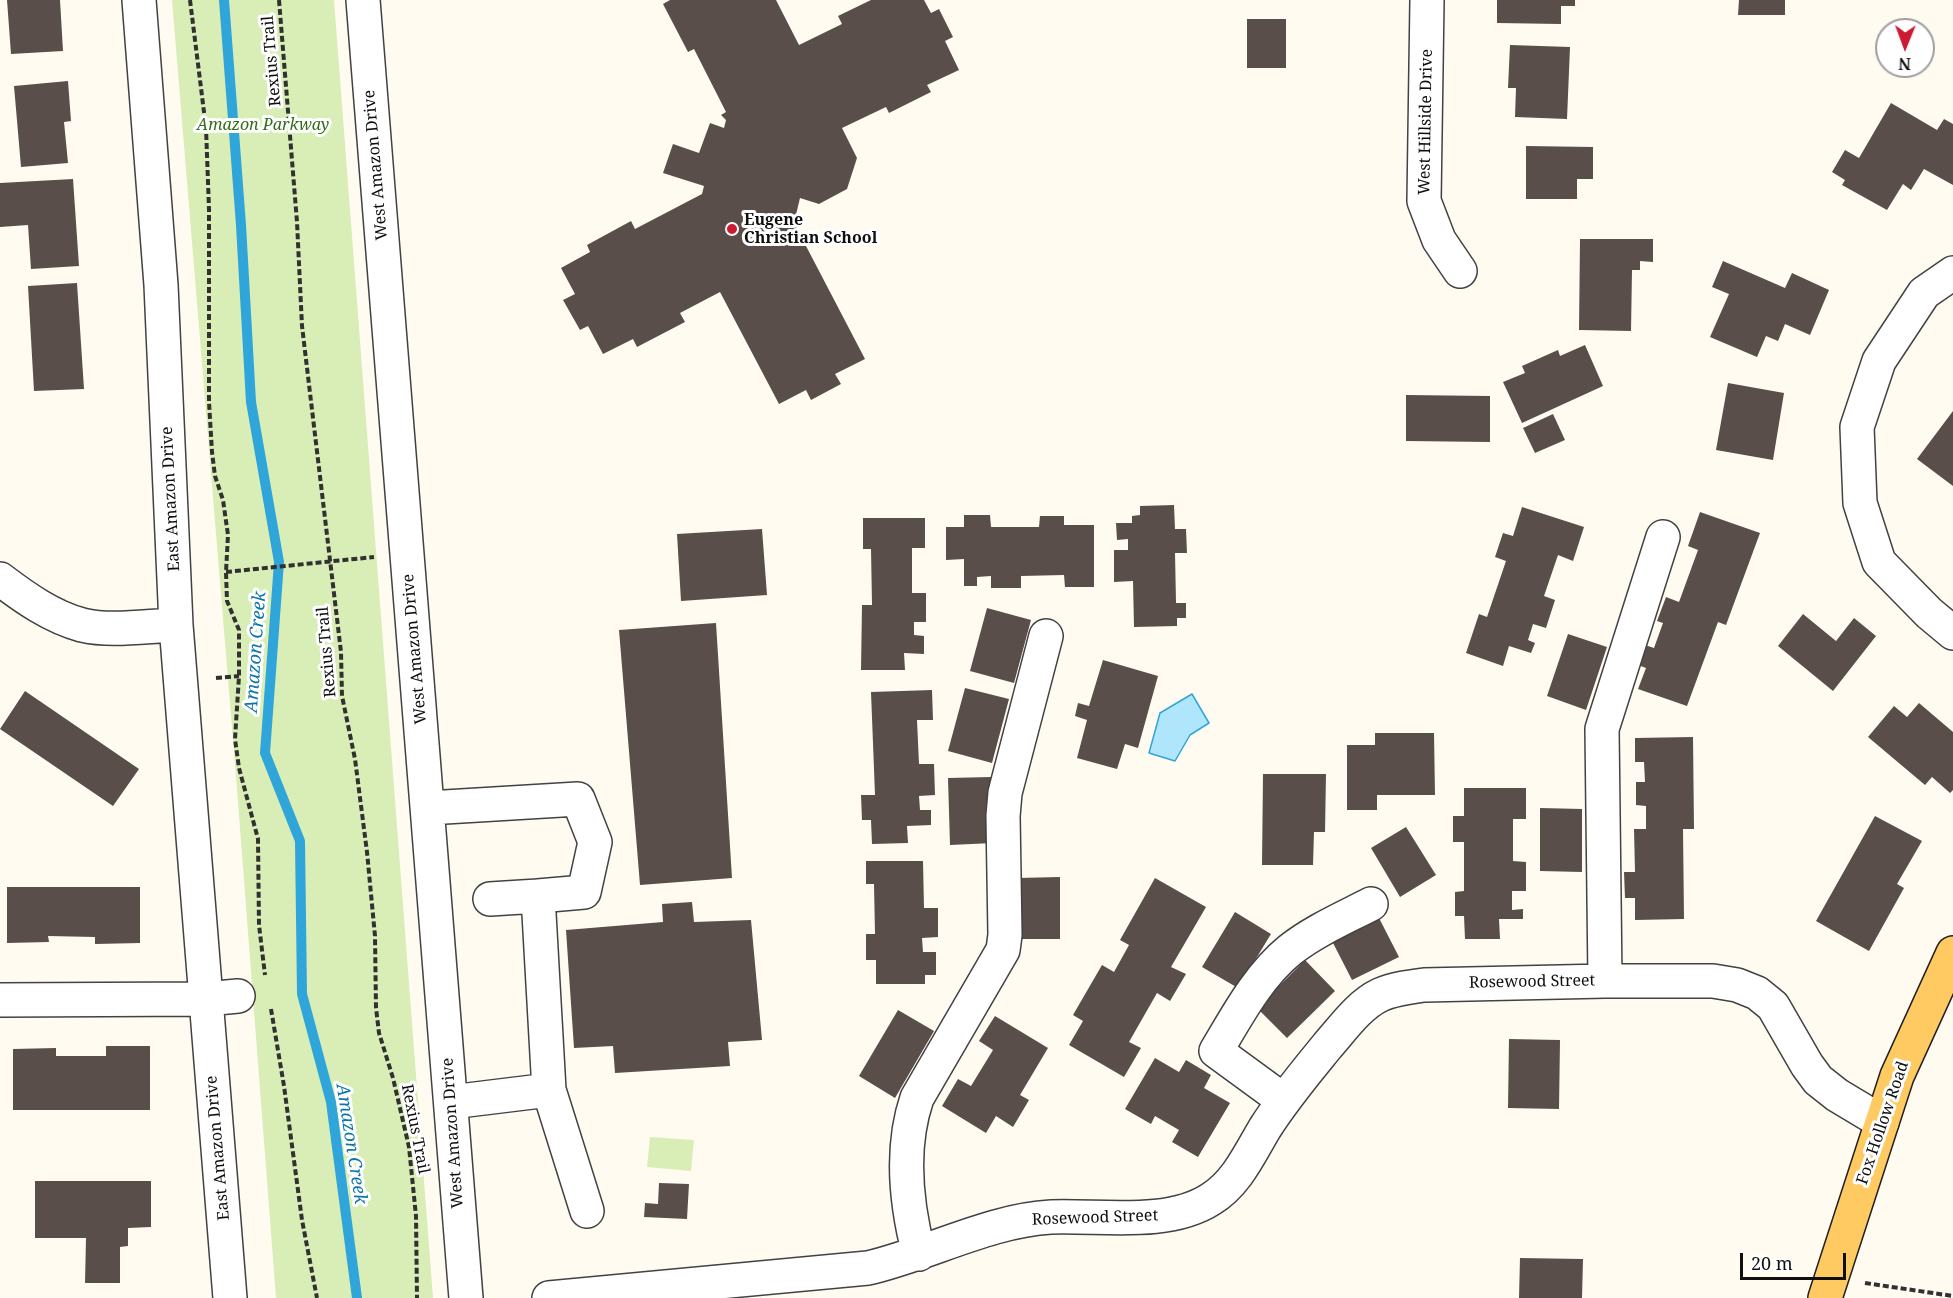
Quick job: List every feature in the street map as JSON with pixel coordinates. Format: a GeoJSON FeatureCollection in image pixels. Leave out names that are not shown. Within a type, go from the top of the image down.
{"type":"FeatureCollection","features":[{"type":"Feature","properties":{"kind":"main road","name":"Fox Hollow Road"},"geometry":{"type":"LineString","coordinates":[[1828,1288],[1897,1076],[1953,953]]}},
{"type":"Feature","properties":{"kind":"street","name":"East Amazon Drive"},"geometry":{"type":"LineString","coordinates":[[139,0],[161,285],[176,626],[222,997],[230,1298]]}},
{"type":"Feature","properties":{"kind":"street","name":"West Amazon Drive"},"geometry":{"type":"LineString","coordinates":[[363,0],[466,1298]]}},
{"type":"Feature","properties":{"kind":"street","name":"West Hillside Drive"},"geometry":{"type":"LineString","coordinates":[[1427,0],[1424,201],[1439,240],[1460,271]]}},
{"type":"Feature","properties":{"kind":"street"},"geometry":{"type":"LineString","coordinates":[[1953,273],[1924,293],[1879,361],[1857,427],[1860,503],[1879,562],[1929,613],[1953,633]]}},
{"type":"Feature","properties":{"kind":"street"},"geometry":{"type":"LineString","coordinates":[[1605,981],[1602,729],[1664,537]]}},
{"type":"Feature","properties":{"kind":"street"},"geometry":{"type":"LineString","coordinates":[[0,579],[31,602],[82,625],[105,628],[176,626]]}},
{"type":"Feature","properties":{"kind":"street"},"geometry":{"type":"LineString","coordinates":[[919,1254],[909,1211],[907,1139],[909,1119],[916,1098],[1003,950],[1005,935],[1003,816],[1005,793],[1046,636]]}},
{"type":"Feature","properties":{"kind":"street"},"geometry":{"type":"LineString","coordinates":[[428,808],[578,799],[595,842],[584,892],[490,899]]}},
{"type":"Feature","properties":{"kind":"street"},"geometry":{"type":"LineString","coordinates":[[538,896],[549,1090],[587,1211]]}},
{"type":"Feature","properties":{"kind":"street"},"geometry":{"type":"LineString","coordinates":[[1282,1100],[1216,1051],[1257,986],[1268,971],[1290,950],[1319,930],[1371,904]]}},
{"type":"Feature","properties":{"kind":"street","name":"Rosewood Street"},"geometry":{"type":"LineString","coordinates":[[549,1298],[868,1268],[1020,1221],[1049,1217],[1167,1216],[1192,1210],[1227,1188],[1282,1100],[1361,1009],[1379,996],[1400,988],[1424,984],[1713,981],[1737,985],[1757,993],[1773,1006],[1818,1080],[1837,1095],[1882,1122]]}},
{"type":"Feature","properties":{"kind":"street"},"geometry":{"type":"LineString","coordinates":[[0,1000],[222,997]]}},
{"type":"Feature","properties":{"kind":"street"},"geometry":{"type":"LineString","coordinates":[[451,1102],[549,1090]]}},
{"type":"Feature","properties":{"kind":"path"},"geometry":{"type":"LineString","coordinates":[[190,0],[206,128],[209,209],[209,402],[215,476],[228,535],[225,572],[227,601],[239,630],[239,676]]}},
{"type":"Feature","properties":{"kind":"path","name":"Rexius Trail"},"geometry":{"type":"LineString","coordinates":[[279,0],[297,222],[302,326],[341,652],[342,696],[355,759],[367,852],[375,936],[376,1008],[380,1033],[409,1147],[416,1216],[417,1298]]}},
{"type":"Feature","properties":{"kind":"path"},"geometry":{"type":"LineString","coordinates":[[225,572],[302,565]]}},
{"type":"Feature","properties":{"kind":"path"},"geometry":{"type":"LineString","coordinates":[[1828,1288],[1953,1296]]}},
{"type":"Feature","properties":{"kind":"green space","name":"Amazon Parkway"},"geometry":{"type":"Polygon","coordinates":[[[172,0],[334,0],[433,1298],[276,1298],[236,776],[172,0]]]}},
{"type":"Feature","properties":{"kind":"green space"},"geometry":{"type":"Polygon","coordinates":[[[650,1137],[694,1140],[691,1171],[647,1167],[650,1137]]]}},
{"type":"Feature","properties":{"kind":"water"},"geometry":{"type":"Polygon","coordinates":[[[1192,694],[1209,723],[1190,735],[1175,761],[1149,753],[1160,713],[1192,694]]]}},
{"type":"Feature","properties":{"kind":"building"},"geometry":{"type":"Polygon","coordinates":[[[7,0],[60,0],[63,51],[11,54],[7,0]]]}},
{"type":"Feature","properties":{"kind":"building"},"geometry":{"type":"Polygon","coordinates":[[[670,0],[776,0],[799,45],[842,24],[838,16],[871,0],[924,0],[931,13],[939,9],[953,37],[945,41],[959,70],[927,85],[931,92],[889,113],[886,107],[842,128],[857,158],[847,189],[819,204],[800,198],[794,223],[865,359],[835,374],[841,384],[811,400],[806,390],[779,404],[720,292],[680,313],[685,322],[637,347],[633,339],[603,354],[588,326],[580,330],[563,300],[575,294],[561,268],[590,252],[587,245],[631,221],[635,229],[702,194],[704,186],[663,173],[673,144],[699,153],[710,123],[724,128],[726,120],[721,115],[726,112],[694,49],[688,52],[663,4],[670,0]]]}},
{"type":"Feature","properties":{"kind":"building"},"geometry":{"type":"Polygon","coordinates":[[[1497,0],[1575,0],[1575,6],[1561,6],[1561,24],[1497,23],[1497,0]]]}},
{"type":"Feature","properties":{"kind":"building"},"geometry":{"type":"Polygon","coordinates":[[[1739,0],[1785,0],[1785,15],[1738,15],[1739,0]]]}},
{"type":"Feature","properties":{"kind":"building"},"geometry":{"type":"Polygon","coordinates":[[[1247,19],[1286,19],[1286,68],[1247,68],[1247,19]]]}},
{"type":"Feature","properties":{"kind":"building"},"geometry":{"type":"Polygon","coordinates":[[[1510,45],[1570,47],[1567,119],[1515,117],[1516,88],[1508,88],[1510,45]]]}},
{"type":"Feature","properties":{"kind":"building"},"geometry":{"type":"Polygon","coordinates":[[[68,81],[71,121],[64,122],[68,163],[21,167],[14,86],[68,81]]]}},
{"type":"Feature","properties":{"kind":"building"},"geometry":{"type":"Polygon","coordinates":[[[1891,103],[1937,130],[1944,119],[1953,124],[1953,185],[1924,169],[1911,190],[1903,184],[1887,210],[1842,185],[1845,180],[1832,172],[1845,150],[1859,158],[1891,103]]]}},
{"type":"Feature","properties":{"kind":"building"},"geometry":{"type":"Polygon","coordinates":[[[1526,146],[1593,147],[1593,179],[1577,179],[1577,199],[1526,199],[1526,146]]]}},
{"type":"Feature","properties":{"kind":"building"},"geometry":{"type":"Polygon","coordinates":[[[73,179],[79,266],[31,269],[28,225],[0,227],[0,183],[73,179]]]}},
{"type":"Feature","properties":{"kind":"building"},"geometry":{"type":"Polygon","coordinates":[[[1580,239],[1653,239],[1653,262],[1640,261],[1640,270],[1632,270],[1631,331],[1579,330],[1580,239]]]}},
{"type":"Feature","properties":{"kind":"building"},"geometry":{"type":"Polygon","coordinates":[[[1723,261],[1785,288],[1792,273],[1829,290],[1810,335],[1785,324],[1778,341],[1766,336],[1757,357],[1710,337],[1729,294],[1712,287],[1723,261]]]}},
{"type":"Feature","properties":{"kind":"building"},"geometry":{"type":"Polygon","coordinates":[[[77,283],[84,389],[34,391],[28,286],[77,283]]]}},
{"type":"Feature","properties":{"kind":"building"},"geometry":{"type":"Polygon","coordinates":[[[1585,345],[1603,386],[1522,423],[1503,382],[1525,373],[1522,366],[1558,350],[1560,356],[1585,345]]]}},
{"type":"Feature","properties":{"kind":"building"},"geometry":{"type":"Polygon","coordinates":[[[1728,383],[1784,393],[1773,460],[1716,450],[1728,383]]]}},
{"type":"Feature","properties":{"kind":"building"},"geometry":{"type":"Polygon","coordinates":[[[1406,395],[1490,396],[1490,442],[1406,441],[1406,395]]]}},
{"type":"Feature","properties":{"kind":"building"},"geometry":{"type":"Polygon","coordinates":[[[1953,411],[1953,486],[1917,459],[1953,411]]]}},
{"type":"Feature","properties":{"kind":"building"},"geometry":{"type":"Polygon","coordinates":[[[1553,414],[1565,440],[1535,453],[1523,428],[1553,414]]]}},
{"type":"Feature","properties":{"kind":"building"},"geometry":{"type":"Polygon","coordinates":[[[1174,505],[1175,529],[1186,529],[1187,553],[1175,553],[1176,603],[1186,603],[1186,618],[1177,618],[1177,626],[1134,627],[1133,581],[1114,582],[1114,550],[1128,550],[1128,539],[1117,540],[1116,523],[1132,523],[1132,516],[1140,515],[1140,506],[1174,505]]]}},
{"type":"Feature","properties":{"kind":"building"},"geometry":{"type":"Polygon","coordinates":[[[1522,507],[1584,527],[1573,561],[1558,555],[1544,596],[1555,600],[1546,628],[1533,624],[1528,640],[1535,643],[1531,653],[1509,646],[1503,666],[1466,653],[1479,614],[1487,617],[1506,561],[1495,557],[1503,533],[1513,536],[1522,507]]]}},
{"type":"Feature","properties":{"kind":"building"},"geometry":{"type":"Polygon","coordinates":[[[1700,512],[1760,533],[1726,625],[1718,622],[1687,706],[1638,689],[1646,668],[1638,665],[1645,645],[1654,648],[1663,623],[1657,621],[1666,597],[1679,602],[1698,550],[1688,546],[1700,512]]]}},
{"type":"Feature","properties":{"kind":"building"},"geometry":{"type":"Polygon","coordinates":[[[964,515],[990,515],[991,527],[1039,527],[1040,516],[1064,516],[1064,525],[1094,525],[1094,587],[1065,587],[1064,575],[1021,576],[1021,588],[991,588],[991,576],[977,577],[977,586],[964,586],[964,559],[946,560],[946,527],[964,527],[964,515]]]}},
{"type":"Feature","properties":{"kind":"building"},"geometry":{"type":"Polygon","coordinates":[[[863,518],[925,518],[925,548],[912,548],[912,593],[926,593],[926,622],[914,622],[914,635],[924,636],[924,654],[904,653],[905,670],[861,670],[862,605],[872,605],[871,549],[863,549],[863,518]]]}},
{"type":"Feature","properties":{"kind":"building"},"geometry":{"type":"Polygon","coordinates":[[[762,529],[767,595],[681,601],[677,534],[762,529]]]}},
{"type":"Feature","properties":{"kind":"building"},"geometry":{"type":"Polygon","coordinates":[[[987,608],[1031,620],[1014,683],[970,671],[987,608]]]}},
{"type":"Feature","properties":{"kind":"building"},"geometry":{"type":"Polygon","coordinates":[[[1803,614],[1836,641],[1854,618],[1876,636],[1833,691],[1778,646],[1803,614]]]}},
{"type":"Feature","properties":{"kind":"building"},"geometry":{"type":"Polygon","coordinates":[[[716,623],[732,878],[640,885],[619,630],[716,623]]]}},
{"type":"Feature","properties":{"kind":"building"},"geometry":{"type":"Polygon","coordinates":[[[1568,634],[1607,647],[1586,710],[1547,696],[1568,634]]]}},
{"type":"Feature","properties":{"kind":"building"},"geometry":{"type":"Polygon","coordinates":[[[1103,660],[1158,676],[1138,748],[1125,744],[1117,769],[1077,758],[1087,720],[1075,716],[1078,703],[1089,706],[1103,660]]]}},
{"type":"Feature","properties":{"kind":"building"},"geometry":{"type":"Polygon","coordinates":[[[965,688],[1009,699],[992,763],[948,751],[965,688]]]}},
{"type":"Feature","properties":{"kind":"building"},"geometry":{"type":"Polygon","coordinates":[[[932,690],[933,720],[917,720],[919,764],[934,764],[935,795],[919,796],[920,810],[931,810],[931,825],[907,826],[908,843],[872,844],[871,820],[862,820],[861,795],[875,795],[871,692],[932,690]]]}},
{"type":"Feature","properties":{"kind":"building"},"geometry":{"type":"Polygon","coordinates":[[[25,691],[139,769],[113,806],[0,729],[25,691]]]}},
{"type":"Feature","properties":{"kind":"building"},"geometry":{"type":"Polygon","coordinates":[[[1919,703],[1953,732],[1953,790],[1950,793],[1932,777],[1925,785],[1868,737],[1894,706],[1907,717],[1919,703]]]}},
{"type":"Feature","properties":{"kind":"building"},"geometry":{"type":"Polygon","coordinates":[[[1375,733],[1434,733],[1435,795],[1377,795],[1377,810],[1347,810],[1347,745],[1375,745],[1375,733]]]}},
{"type":"Feature","properties":{"kind":"building"},"geometry":{"type":"Polygon","coordinates":[[[1693,737],[1694,829],[1683,829],[1684,919],[1635,920],[1635,898],[1625,898],[1624,872],[1635,872],[1634,829],[1646,829],[1646,806],[1636,805],[1636,782],[1645,782],[1644,762],[1635,762],[1635,738],[1693,737]]]}},
{"type":"Feature","properties":{"kind":"building"},"geometry":{"type":"Polygon","coordinates":[[[1263,774],[1326,774],[1325,832],[1314,832],[1313,865],[1262,865],[1263,774]]]}},
{"type":"Feature","properties":{"kind":"building"},"geometry":{"type":"Polygon","coordinates":[[[991,777],[993,843],[950,845],[948,778],[991,777]]]}},
{"type":"Feature","properties":{"kind":"building"},"geometry":{"type":"Polygon","coordinates":[[[1464,788],[1526,788],[1526,819],[1513,819],[1513,861],[1526,862],[1526,891],[1512,891],[1512,910],[1523,909],[1523,919],[1499,919],[1500,939],[1465,939],[1464,916],[1455,916],[1455,892],[1464,891],[1464,842],[1453,842],[1453,816],[1464,816],[1464,788]]]}},
{"type":"Feature","properties":{"kind":"building"},"geometry":{"type":"Polygon","coordinates":[[[1540,808],[1582,809],[1582,872],[1540,871],[1540,808]]]}},
{"type":"Feature","properties":{"kind":"building"},"geometry":{"type":"Polygon","coordinates":[[[1875,816],[1922,841],[1897,884],[1904,888],[1869,951],[1816,921],[1875,816]]]}},
{"type":"Feature","properties":{"kind":"building"},"geometry":{"type":"Polygon","coordinates":[[[1406,827],[1436,875],[1400,897],[1371,848],[1406,827]]]}},
{"type":"Feature","properties":{"kind":"building"},"geometry":{"type":"Polygon","coordinates":[[[866,861],[923,861],[924,908],[938,908],[938,937],[922,938],[923,952],[936,952],[936,975],[925,975],[925,984],[876,984],[876,960],[866,960],[866,934],[875,934],[874,884],[866,884],[866,861]]]}},
{"type":"Feature","properties":{"kind":"building"},"geometry":{"type":"Polygon","coordinates":[[[1060,877],[1060,939],[1018,939],[1017,878],[1060,877]]]}},
{"type":"Feature","properties":{"kind":"building"},"geometry":{"type":"Polygon","coordinates":[[[1155,878],[1206,907],[1171,967],[1186,974],[1170,1001],[1157,993],[1129,1042],[1141,1048],[1124,1077],[1069,1045],[1083,1021],[1073,1015],[1102,965],[1114,972],[1129,945],[1120,940],[1155,878]]]}},
{"type":"Feature","properties":{"kind":"building"},"geometry":{"type":"Polygon","coordinates":[[[7,887],[140,887],[140,943],[95,944],[95,937],[48,936],[49,942],[7,943],[7,887]]]}},
{"type":"Feature","properties":{"kind":"building"},"geometry":{"type":"Polygon","coordinates":[[[692,902],[694,922],[751,920],[762,1040],[728,1042],[730,1066],[615,1073],[613,1046],[574,1048],[566,930],[663,922],[662,904],[692,902]]]}},
{"type":"Feature","properties":{"kind":"building"},"geometry":{"type":"Polygon","coordinates":[[[1235,912],[1271,934],[1238,988],[1202,967],[1235,912]]]}},
{"type":"Feature","properties":{"kind":"building"},"geometry":{"type":"Polygon","coordinates":[[[1379,918],[1399,957],[1352,980],[1332,941],[1379,918]]]}},
{"type":"Feature","properties":{"kind":"building"},"geometry":{"type":"Polygon","coordinates":[[[1305,960],[1335,991],[1287,1038],[1257,1008],[1305,960]]]}},
{"type":"Feature","properties":{"kind":"building"},"geometry":{"type":"Polygon","coordinates":[[[898,1010],[934,1031],[895,1098],[859,1076],[898,1010]]]}},
{"type":"Feature","properties":{"kind":"building"},"geometry":{"type":"Polygon","coordinates":[[[995,1016],[1048,1048],[1020,1095],[1029,1100],[1013,1127],[996,1116],[986,1133],[942,1106],[958,1079],[971,1086],[993,1050],[979,1041],[995,1016]]]}},
{"type":"Feature","properties":{"kind":"building"},"geometry":{"type":"Polygon","coordinates":[[[1509,1039],[1560,1040],[1559,1109],[1508,1108],[1509,1039]]]}},
{"type":"Feature","properties":{"kind":"building"},"geometry":{"type":"Polygon","coordinates":[[[106,1046],[150,1046],[150,1110],[13,1110],[13,1049],[56,1048],[56,1056],[106,1056],[106,1046]]]}},
{"type":"Feature","properties":{"kind":"building"},"geometry":{"type":"Polygon","coordinates":[[[1155,1058],[1179,1072],[1186,1060],[1211,1075],[1204,1088],[1230,1103],[1198,1157],[1172,1142],[1179,1130],[1155,1116],[1151,1124],[1125,1109],[1155,1058]]]}},
{"type":"Feature","properties":{"kind":"building"},"geometry":{"type":"Polygon","coordinates":[[[35,1181],[151,1181],[151,1227],[128,1228],[128,1246],[120,1247],[120,1283],[85,1283],[86,1238],[35,1238],[35,1181]]]}},
{"type":"Feature","properties":{"kind":"building"},"geometry":{"type":"Polygon","coordinates":[[[659,1183],[689,1184],[687,1219],[644,1217],[645,1203],[658,1204],[659,1183]]]}},
{"type":"Feature","properties":{"kind":"building"},"geometry":{"type":"Polygon","coordinates":[[[1520,1258],[1583,1259],[1582,1298],[1519,1298],[1520,1258]]]}},
{"type":"Feature","properties":{"kind":"waterway","name":"Amazon Creek"},"geometry":{"type":"LineString","coordinates":[[224,0],[241,225],[251,402],[279,562],[265,753],[300,841],[302,994],[331,1102],[357,1298]]}},
{"type":"Feature","properties":{"kind":"place","name":"Eugene Christian School"},"geometry":{"type":"Point","coordinates":[732,229]}}]}
